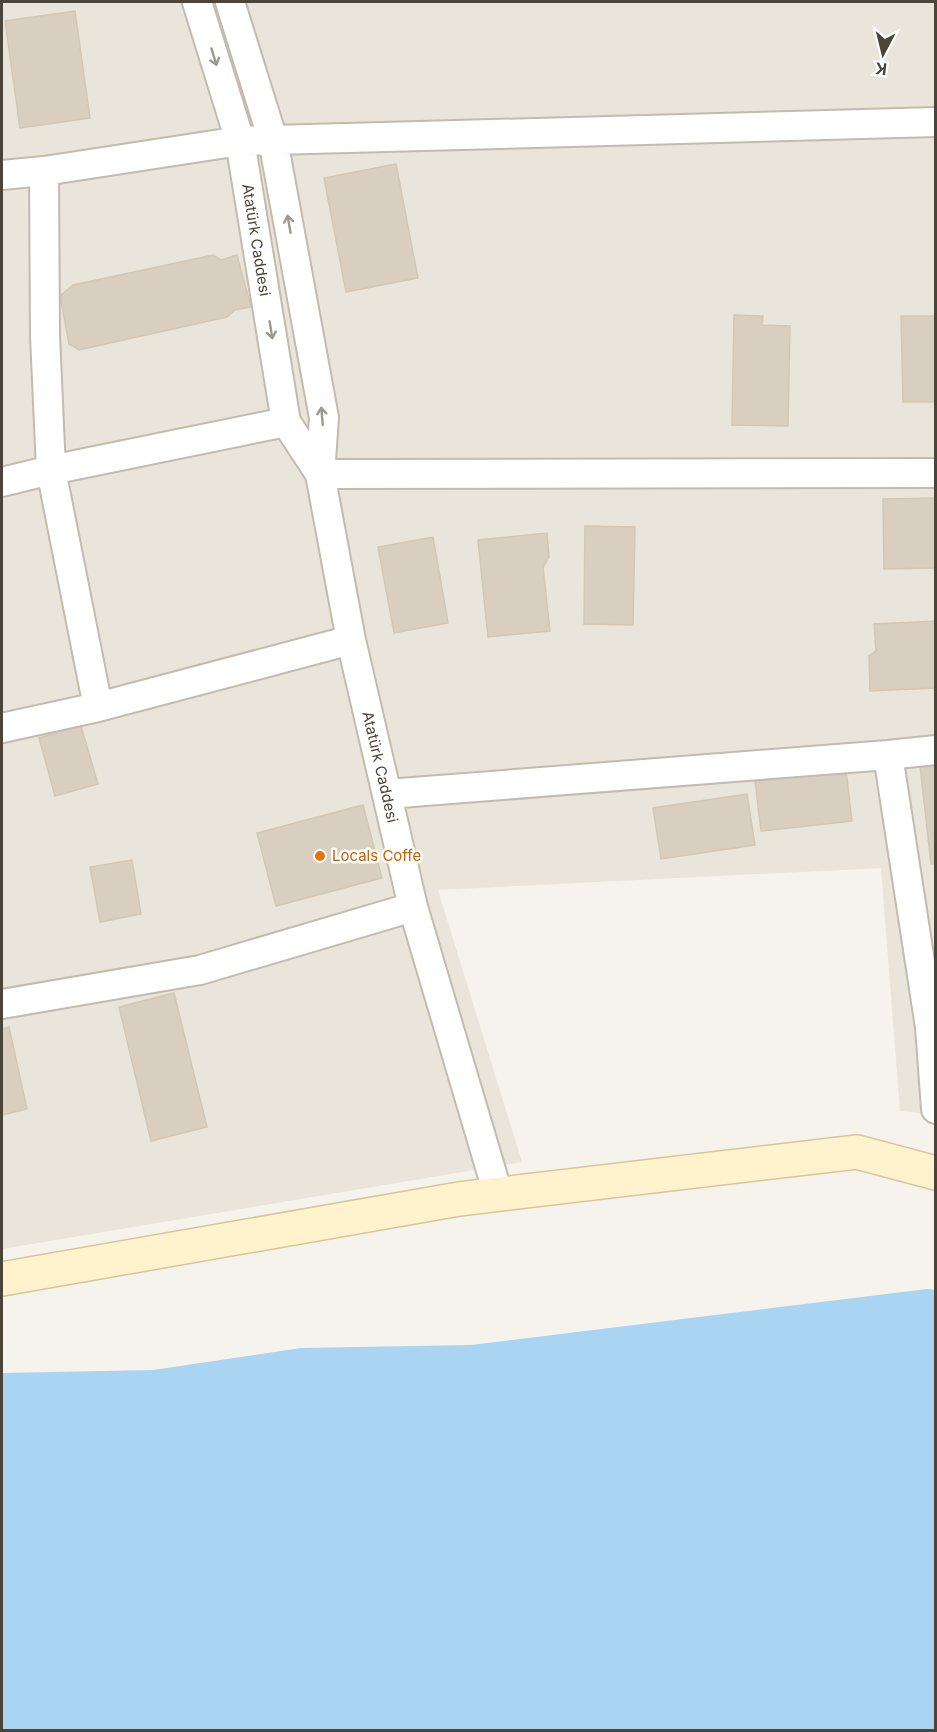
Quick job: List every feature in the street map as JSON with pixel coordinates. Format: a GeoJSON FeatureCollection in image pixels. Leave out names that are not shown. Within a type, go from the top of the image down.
{"type":"FeatureCollection","features":[{"type":"Feature","properties":{"kind":"street","name":"Atatürk Caddesi"},"geometry":{"type":"LineString","coordinates":[[197,2],[240,141],[286,422],[320,474]]}},
{"type":"Feature","properties":{"kind":"street","name":"Atatürk Caddesi"},"geometry":{"type":"LineString","coordinates":[[230,2],[273,140],[324,418],[320,474],[351,640],[413,907],[498,1194]]}},
{"type":"Feature","properties":{"kind":"street"},"geometry":{"type":"LineString","coordinates":[[2,176],[240,141],[936,122]]}},
{"type":"Feature","properties":{"kind":"street"},"geometry":{"type":"LineString","coordinates":[[44,171],[45,336],[51,470],[98,707]]}},
{"type":"Feature","properties":{"kind":"street"},"geometry":{"type":"LineString","coordinates":[[2,483],[51,470],[286,422]]}},
{"type":"Feature","properties":{"kind":"street"},"geometry":{"type":"LineString","coordinates":[[320,474],[936,473]]}},
{"type":"Feature","properties":{"kind":"street"},"geometry":{"type":"LineString","coordinates":[[2,728],[98,707],[351,640]]}},
{"type":"Feature","properties":{"kind":"street"},"geometry":{"type":"LineString","coordinates":[[387,794],[936,750]]}},
{"type":"Feature","properties":{"kind":"street"},"geometry":{"type":"LineString","coordinates":[[888,755],[930,1027],[936,1109]]}},
{"type":"Feature","properties":{"kind":"street"},"geometry":{"type":"LineString","coordinates":[[2,1004],[200,970],[413,907]]}},
{"type":"Feature","properties":{"kind":"street"},"geometry":{"type":"LineString","coordinates":[[2,1279],[459,1199],[857,1152],[936,1173]]}},
{"type":"Feature","properties":{"kind":"shaded area"},"geometry":{"type":"Polygon","coordinates":[[[2,2],[935,2],[935,1114],[900,1111],[881,868],[438,890],[522,1162],[2,1249],[2,2]]]}},
{"type":"Feature","properties":{"kind":"water"},"geometry":{"type":"Polygon","coordinates":[[[927,1289],[936,1290],[935,1730],[2,1730],[2,1373],[153,1370],[301,1348],[471,1345],[927,1289]]]}},
{"type":"Feature","properties":{"kind":"building"},"geometry":{"type":"Polygon","coordinates":[[[75,11],[90,118],[20,128],[5,21],[75,11]]]}},
{"type":"Feature","properties":{"kind":"building"},"geometry":{"type":"Polygon","coordinates":[[[396,164],[418,278],[346,292],[324,178],[396,164]]]}},
{"type":"Feature","properties":{"kind":"building"},"geometry":{"type":"Polygon","coordinates":[[[213,255],[221,260],[237,255],[251,307],[235,310],[227,317],[79,350],[69,344],[60,296],[73,285],[213,255]]]}},
{"type":"Feature","properties":{"kind":"building"},"geometry":{"type":"Polygon","coordinates":[[[734,315],[763,316],[762,325],[790,326],[788,426],[732,425],[734,315]]]}},
{"type":"Feature","properties":{"kind":"building"},"geometry":{"type":"Polygon","coordinates":[[[901,316],[936,316],[936,402],[903,402],[901,316]]]}},
{"type":"Feature","properties":{"kind":"building"},"geometry":{"type":"Polygon","coordinates":[[[936,498],[936,568],[884,569],[883,499],[936,498]]]}},
{"type":"Feature","properties":{"kind":"building"},"geometry":{"type":"Polygon","coordinates":[[[585,526],[635,527],[633,625],[584,624],[585,526]]]}},
{"type":"Feature","properties":{"kind":"building"},"geometry":{"type":"Polygon","coordinates":[[[547,533],[549,557],[543,567],[550,631],[488,637],[478,540],[547,533]]]}},
{"type":"Feature","properties":{"kind":"building"},"geometry":{"type":"Polygon","coordinates":[[[433,537],[448,623],[394,633],[378,547],[433,537]]]}},
{"type":"Feature","properties":{"kind":"building"},"geometry":{"type":"Polygon","coordinates":[[[936,621],[936,688],[870,691],[869,656],[876,651],[874,624],[936,621]]]}},
{"type":"Feature","properties":{"kind":"building"},"geometry":{"type":"Polygon","coordinates":[[[81,726],[98,784],[55,796],[39,738],[81,726]]]}},
{"type":"Feature","properties":{"kind":"building"},"geometry":{"type":"Polygon","coordinates":[[[936,755],[936,864],[931,864],[919,757],[936,755]]]}},
{"type":"Feature","properties":{"kind":"building"},"geometry":{"type":"Polygon","coordinates":[[[846,770],[852,821],[761,831],[755,781],[846,770]]]}},
{"type":"Feature","properties":{"kind":"building"},"geometry":{"type":"Polygon","coordinates":[[[747,794],[755,845],[661,859],[653,808],[747,794]]]}},
{"type":"Feature","properties":{"kind":"building","name":"Locals Coffe"},"geometry":{"type":"Polygon","coordinates":[[[363,805],[382,878],[276,906],[257,833],[363,805]]]}},
{"type":"Feature","properties":{"kind":"building"},"geometry":{"type":"Polygon","coordinates":[[[132,860],[141,914],[100,922],[90,867],[132,860]]]}},
{"type":"Feature","properties":{"kind":"building"},"geometry":{"type":"Polygon","coordinates":[[[174,993],[207,1127],[151,1141],[119,1007],[174,993]]]}},
{"type":"Feature","properties":{"kind":"building"},"geometry":{"type":"Polygon","coordinates":[[[9,1027],[27,1109],[2,1115],[2,1029],[9,1027]]]}},
{"type":"Feature","properties":{"kind":"place","name":"Locals Coffe"},"geometry":{"type":"Point","coordinates":[320,856]}}]}
